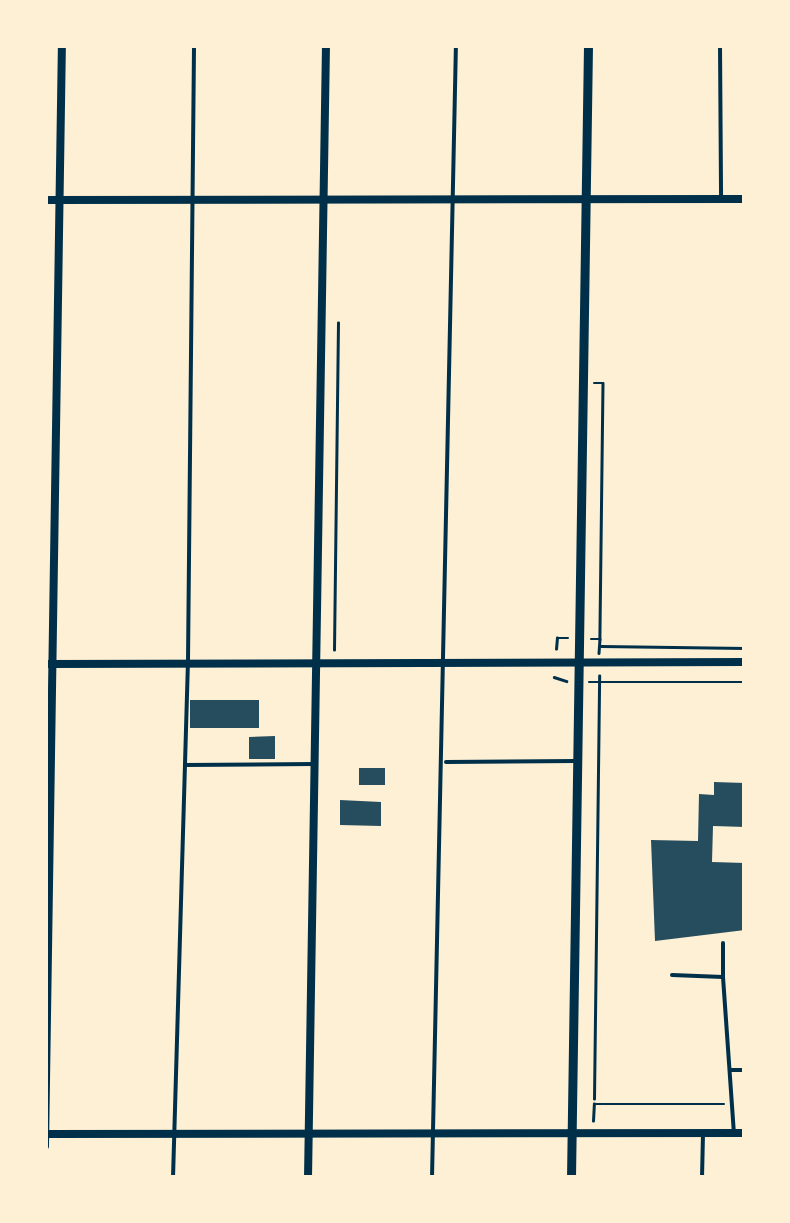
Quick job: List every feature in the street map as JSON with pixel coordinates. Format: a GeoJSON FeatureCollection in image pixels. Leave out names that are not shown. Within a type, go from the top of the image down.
{"type":"FeatureCollection","features":[{"type":"Feature","properties":{"kind":"street"},"geometry":{"type":"LineString","coordinates":[[45,1146],[49,664],[62,45]]}},
{"type":"Feature","properties":{"kind":"street"},"geometry":{"type":"LineString","coordinates":[[308,1178],[326,45]]}},
{"type":"Feature","properties":{"kind":"street"},"geometry":{"type":"LineString","coordinates":[[570,1178],[588,45]]}},
{"type":"Feature","properties":{"kind":"street"},"geometry":{"type":"LineString","coordinates":[[45,200],[745,200]]}},
{"type":"Feature","properties":{"kind":"street"},"geometry":{"type":"LineString","coordinates":[[49,664],[188,660],[745,662]]}},
{"type":"Feature","properties":{"kind":"street"},"geometry":{"type":"LineString","coordinates":[[45,1134],[745,1133]]}},
{"type":"Feature","properties":{"kind":"lane"},"geometry":{"type":"LineString","coordinates":[[173,1178],[188,660],[194,45]]}},
{"type":"Feature","properties":{"kind":"lane"},"geometry":{"type":"LineString","coordinates":[[432,1178],[447,662],[456,45]]}},
{"type":"Feature","properties":{"kind":"lane"},"geometry":{"type":"LineString","coordinates":[[720,45],[721,200]]}},
{"type":"Feature","properties":{"kind":"lane"},"geometry":{"type":"LineString","coordinates":[[444,762],[576,762]]}},
{"type":"Feature","properties":{"kind":"lane"},"geometry":{"type":"LineString","coordinates":[[185,765],[315,764]]}},
{"type":"Feature","properties":{"kind":"lane"},"geometry":{"type":"LineString","coordinates":[[723,943],[734,1133]]}},
{"type":"Feature","properties":{"kind":"lane"},"geometry":{"type":"LineString","coordinates":[[672,975],[723,976]]}},
{"type":"Feature","properties":{"kind":"lane"},"geometry":{"type":"LineString","coordinates":[[731,1070],[745,1070]]}},
{"type":"Feature","properties":{"kind":"lane"},"geometry":{"type":"LineString","coordinates":[[702,1178],[703,1133]]}},
{"type":"Feature","properties":{"kind":"path"},"geometry":{"type":"LineString","coordinates":[[334,661],[338,323]]}},
{"type":"Feature","properties":{"kind":"path"},"geometry":{"type":"LineString","coordinates":[[582,384],[603,383],[600,639]]}},
{"type":"Feature","properties":{"kind":"path"},"geometry":{"type":"LineString","coordinates":[[599,646],[745,648]]}},
{"type":"Feature","properties":{"kind":"path"},"geometry":{"type":"LineString","coordinates":[[594,1099],[598,682],[745,682]]}},
{"type":"Feature","properties":{"kind":"path"},"geometry":{"type":"LineString","coordinates":[[592,1133],[594,1104],[733,1104]]}},
{"type":"Feature","properties":{"kind":"building"},"geometry":{"type":"Polygon","coordinates":[[[190,700],[259,700],[259,728],[190,728],[190,700]]]}},
{"type":"Feature","properties":{"kind":"building"},"geometry":{"type":"Polygon","coordinates":[[[275,736],[275,759],[249,759],[249,737],[275,736]]]}},
{"type":"Feature","properties":{"kind":"building"},"geometry":{"type":"Polygon","coordinates":[[[359,768],[385,768],[385,785],[359,785],[359,768]]]}},
{"type":"Feature","properties":{"kind":"building"},"geometry":{"type":"Polygon","coordinates":[[[714,782],[745,783],[745,827],[713,826],[712,862],[745,863],[745,930],[655,941],[651,840],[698,841],[699,794],[714,795],[714,782]]]}},
{"type":"Feature","properties":{"kind":"building"},"geometry":{"type":"Polygon","coordinates":[[[340,800],[381,802],[381,826],[340,825],[340,800]]]}}]}
